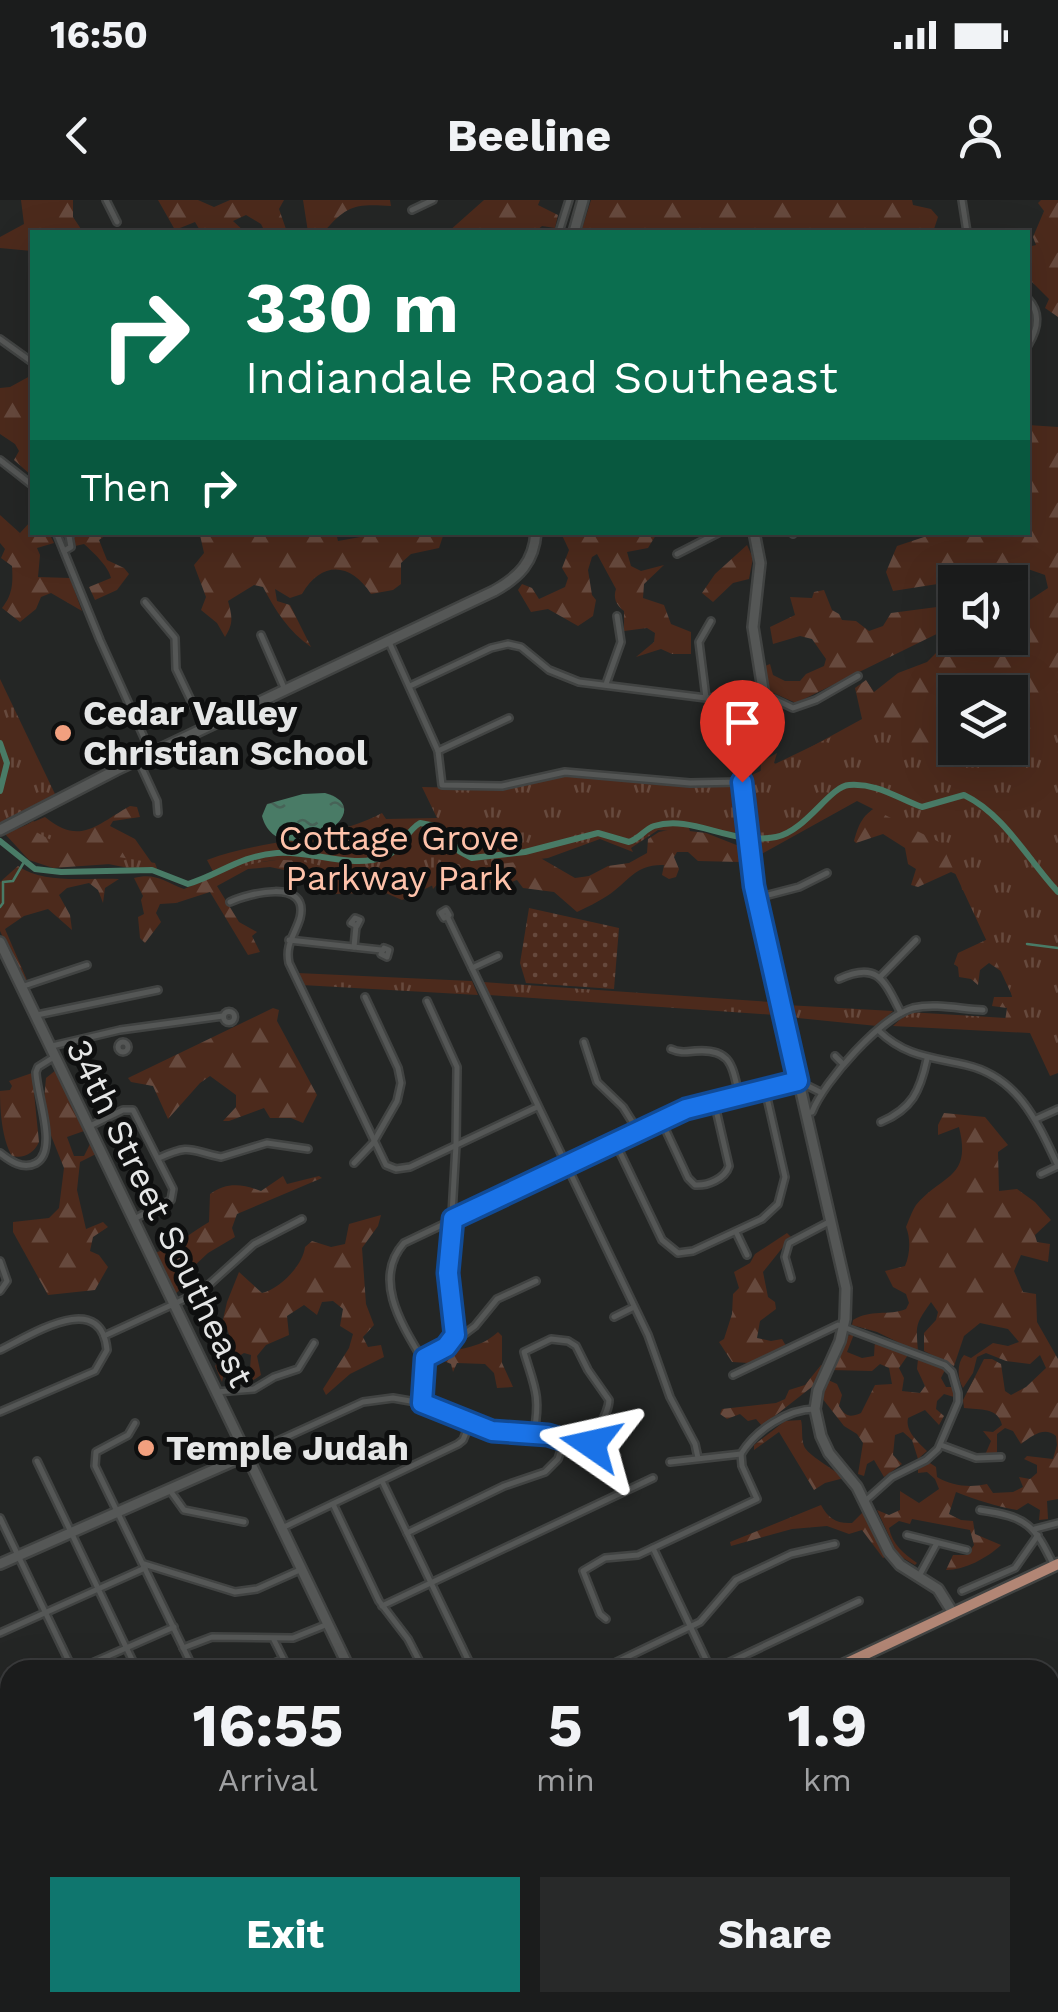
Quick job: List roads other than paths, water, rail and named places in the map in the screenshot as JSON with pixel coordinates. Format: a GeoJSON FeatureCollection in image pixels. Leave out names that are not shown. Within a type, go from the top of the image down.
{"type":"FeatureCollection","features":[{"type":"Feature","properties":{"kind":"main road"},"geometry":{"type":"LineString","coordinates":[[575,230],[583,200]]}},
{"type":"Feature","properties":{"kind":"main road"},"geometry":{"type":"LineString","coordinates":[[4,828],[152,752],[510,582],[530,559],[535,535]]}},
{"type":"Feature","properties":{"kind":"main road"},"geometry":{"type":"LineString","coordinates":[[755,535],[760,564],[753,627],[763,697],[742,782],[744,820],[757,898],[845,1281],[844,1327],[820,1384],[815,1409],[829,1453],[852,1480],[889,1552],[941,1593],[952,1613]]}},
{"type":"Feature","properties":{"kind":"main road","name":"34th Street Southeast"},"geometry":{"type":"LineString","coordinates":[[0,942],[345,1660]]}},
{"type":"Feature","properties":{"kind":"main road"},"geometry":{"type":"LineString","coordinates":[[0,1564],[247,1455]]}},
{"type":"Feature","properties":{"kind":"main road"},"geometry":{"type":"LineString","coordinates":[[855,1660],[1056,1565]]}},
{"type":"Feature","properties":{"kind":"street"},"geometry":{"type":"LineString","coordinates":[[106,200],[117,222]]}},
{"type":"Feature","properties":{"kind":"street"},"geometry":{"type":"LineString","coordinates":[[412,210],[432,200]]}},
{"type":"Feature","properties":{"kind":"street"},"geometry":{"type":"LineString","coordinates":[[560,230],[569,200]]}},
{"type":"Feature","properties":{"kind":"street"},"geometry":{"type":"LineString","coordinates":[[962,200],[967,230]]}},
{"type":"Feature","properties":{"kind":"street"},"geometry":{"type":"LineString","coordinates":[[1030,302],[1037,315],[1030,341]]}},
{"type":"Feature","properties":{"kind":"street"},"geometry":{"type":"LineString","coordinates":[[0,340],[30,361]]}},
{"type":"Feature","properties":{"kind":"street"},"geometry":{"type":"LineString","coordinates":[[0,460],[30,483]]}},
{"type":"Feature","properties":{"kind":"street"},"geometry":{"type":"LineString","coordinates":[[57,535],[152,752]]}},
{"type":"Feature","properties":{"kind":"street"},"geometry":{"type":"LineString","coordinates":[[64,551],[71,547],[70,535]]}},
{"type":"Feature","properties":{"kind":"street"},"geometry":{"type":"LineString","coordinates":[[678,554],[714,535]]}},
{"type":"Feature","properties":{"kind":"street"},"geometry":{"type":"LineString","coordinates":[[145,602],[174,638],[176,669],[204,728]]}},
{"type":"Feature","properties":{"kind":"street"},"geometry":{"type":"LineString","coordinates":[[606,684],[621,642],[616,616]]}},
{"type":"Feature","properties":{"kind":"street"},"geometry":{"type":"LineString","coordinates":[[706,698],[699,642],[711,621]]}},
{"type":"Feature","properties":{"kind":"street"},"geometry":{"type":"LineString","coordinates":[[261,635],[285,690]]}},
{"type":"Feature","properties":{"kind":"street"},"geometry":{"type":"LineString","coordinates":[[389,640],[438,751],[442,785],[502,786],[565,772],[742,782]]}},
{"type":"Feature","properties":{"kind":"street"},"geometry":{"type":"LineString","coordinates":[[410,686],[491,648],[508,644],[521,647],[549,670],[580,682],[706,698],[763,697],[793,708],[858,676]]}},
{"type":"Feature","properties":{"kind":"street"},"geometry":{"type":"LineString","coordinates":[[438,751],[509,718]]}},
{"type":"Feature","properties":{"kind":"street"},"geometry":{"type":"LineString","coordinates":[[138,759],[157,800],[158,812]]}},
{"type":"Feature","properties":{"kind":"street"},"geometry":{"type":"LineString","coordinates":[[757,898],[799,888],[827,874]]}},
{"type":"Feature","properties":{"kind":"street"},"geometry":{"type":"LineString","coordinates":[[230,902],[264,890],[289,895],[300,911],[289,940],[292,973],[386,1165],[403,1170],[537,1107]]}},
{"type":"Feature","properties":{"kind":"street"},"geometry":{"type":"LineString","coordinates":[[448,918],[634,1307],[698,1458]]}},
{"type":"Feature","properties":{"kind":"street"},"geometry":{"type":"LineString","coordinates":[[354,947],[356,926]]}},
{"type":"Feature","properties":{"kind":"street"},"geometry":{"type":"LineString","coordinates":[[289,940],[382,950]]}},
{"type":"Feature","properties":{"kind":"street"},"geometry":{"type":"LineString","coordinates":[[880,977],[916,940]]}},
{"type":"Feature","properties":{"kind":"street"},"geometry":{"type":"LineString","coordinates":[[472,968],[498,956]]}},
{"type":"Feature","properties":{"kind":"street"},"geometry":{"type":"LineString","coordinates":[[21,988],[87,965]]}},
{"type":"Feature","properties":{"kind":"street"},"geometry":{"type":"LineString","coordinates":[[839,979],[866,970],[880,977],[901,1013]]}},
{"type":"Feature","properties":{"kind":"street"},"geometry":{"type":"LineString","coordinates":[[34,1016],[158,990]]}},
{"type":"Feature","properties":{"kind":"street"},"geometry":{"type":"LineString","coordinates":[[354,1164],[373,1143],[396,1101],[401,1083],[398,1068],[365,997]]}},
{"type":"Feature","properties":{"kind":"street"},"geometry":{"type":"LineString","coordinates":[[428,1001],[457,1067],[448,1266],[456,1325],[452,1342]]}},
{"type":"Feature","properties":{"kind":"street"},"geometry":{"type":"LineString","coordinates":[[807,1113],[812,1112],[820,1092],[843,1064],[901,1013],[924,1006],[983,1010]]}},
{"type":"Feature","properties":{"kind":"street"},"geometry":{"type":"LineString","coordinates":[[0,1153],[24,1165],[36,1162],[46,1152],[48,1138],[36,1072],[51,1052],[120,1030],[224,1016]]}},
{"type":"Feature","properties":{"kind":"street"},"geometry":{"type":"LineString","coordinates":[[120,1030],[122,1042]]}},
{"type":"Feature","properties":{"kind":"street"},"geometry":{"type":"LineString","coordinates":[[879,1031],[902,1050],[991,1074],[1021,1097],[1058,1165],[1041,1174]]}},
{"type":"Feature","properties":{"kind":"street"},"geometry":{"type":"LineString","coordinates":[[584,1042],[597,1082],[624,1107],[638,1131]]}},
{"type":"Feature","properties":{"kind":"street"},"geometry":{"type":"LineString","coordinates":[[671,1049],[708,1050],[725,1056],[739,1095]]}},
{"type":"Feature","properties":{"kind":"street"},"geometry":{"type":"LineString","coordinates":[[835,1056],[843,1064]]}},
{"type":"Feature","properties":{"kind":"street"},"geometry":{"type":"LineString","coordinates":[[882,1122],[900,1114],[916,1098],[927,1059]]}},
{"type":"Feature","properties":{"kind":"street"},"geometry":{"type":"LineString","coordinates":[[424,1362],[396,1313],[392,1262],[404,1243],[686,1109],[798,1081],[820,1092]]}},
{"type":"Feature","properties":{"kind":"street"},"geometry":{"type":"LineString","coordinates":[[616,1142],[666,1246],[686,1253],[771,1213],[785,1187],[765,1089]]}},
{"type":"Feature","properties":{"kind":"street"},"geometry":{"type":"LineString","coordinates":[[661,1120],[688,1178],[695,1185],[704,1185],[724,1176],[729,1166],[714,1101]]}},
{"type":"Feature","properties":{"kind":"street"},"geometry":{"type":"LineString","coordinates":[[1036,1119],[1058,1109]]}},
{"type":"Feature","properties":{"kind":"street"},"geometry":{"type":"LineString","coordinates":[[87,1127],[123,1110],[134,1110],[173,1188],[171,1200],[132,1220]]}},
{"type":"Feature","properties":{"kind":"street"},"geometry":{"type":"LineString","coordinates":[[158,1158],[199,1148],[221,1157],[267,1143],[308,1149]]}},
{"type":"Feature","properties":{"kind":"street"},"geometry":{"type":"LineString","coordinates":[[104,1336],[215,1282],[254,1244],[302,1220]]}},
{"type":"Feature","properties":{"kind":"street"},"geometry":{"type":"LineString","coordinates":[[790,1278],[786,1257],[789,1243],[832,1221]]}},
{"type":"Feature","properties":{"kind":"street"},"geometry":{"type":"LineString","coordinates":[[736,1232],[747,1255]]}},
{"type":"Feature","properties":{"kind":"street"},"geometry":{"type":"LineString","coordinates":[[0,1261],[6,1281],[0,1290]]}},
{"type":"Feature","properties":{"kind":"street"},"geometry":{"type":"LineString","coordinates":[[422,1403],[425,1358],[475,1326],[497,1299],[536,1282]]}},
{"type":"Feature","properties":{"kind":"street"},"geometry":{"type":"LineString","coordinates":[[614,1317],[634,1307]]}},
{"type":"Feature","properties":{"kind":"street"},"geometry":{"type":"LineString","coordinates":[[0,1350],[70,1319],[90,1320],[104,1336],[106,1357],[95,1371],[0,1412]]}},
{"type":"Feature","properties":{"kind":"street"},"geometry":{"type":"LineString","coordinates":[[733,1375],[828,1328],[844,1327],[932,1358],[952,1372],[958,1402],[941,1445],[926,1460],[892,1477],[864,1502]]}},
{"type":"Feature","properties":{"kind":"street"},"geometry":{"type":"LineString","coordinates":[[534,1433],[538,1412],[536,1382],[524,1352],[551,1339],[568,1341],[576,1346],[609,1400],[590,1448]]}},
{"type":"Feature","properties":{"kind":"street"},"geometry":{"type":"LineString","coordinates":[[216,1392],[254,1389],[298,1369],[314,1342]]}},
{"type":"Feature","properties":{"kind":"street"},"geometry":{"type":"LineString","coordinates":[[247,1455],[363,1402],[394,1398],[422,1403],[503,1433],[534,1433],[617,1456]]}},
{"type":"Feature","properties":{"kind":"street"},"geometry":{"type":"LineString","coordinates":[[670,1462],[740,1454],[788,1413],[815,1409]]}},
{"type":"Feature","properties":{"kind":"street"},"geometry":{"type":"LineString","coordinates":[[135,1422],[128,1435],[100,1448],[94,1459],[189,1660]]}},
{"type":"Feature","properties":{"kind":"street"},"geometry":{"type":"LineString","coordinates":[[282,1528],[458,1444],[470,1423]]}},
{"type":"Feature","properties":{"kind":"street"},"geometry":{"type":"LineString","coordinates":[[407,1532],[504,1486],[546,1472],[558,1459],[564,1440]]}},
{"type":"Feature","properties":{"kind":"street"},"geometry":{"type":"LineString","coordinates":[[941,1445],[976,1458],[1001,1457]]}},
{"type":"Feature","properties":{"kind":"street"},"geometry":{"type":"LineString","coordinates":[[606,1619],[600,1614],[582,1571],[598,1560],[633,1557],[757,1499],[740,1454]]}},
{"type":"Feature","properties":{"kind":"street"},"geometry":{"type":"LineString","coordinates":[[37,1461],[133,1660]]}},
{"type":"Feature","properties":{"kind":"street"},"geometry":{"type":"LineString","coordinates":[[382,1606],[653,1478]]}},
{"type":"Feature","properties":{"kind":"street"},"geometry":{"type":"LineString","coordinates":[[382,1481],[468,1660]]}},
{"type":"Feature","properties":{"kind":"street"},"geometry":{"type":"LineString","coordinates":[[169,1489],[184,1510],[244,1522]]}},
{"type":"Feature","properties":{"kind":"street"},"geometry":{"type":"LineString","coordinates":[[333,1504],[382,1606],[419,1660]]}},
{"type":"Feature","properties":{"kind":"street"},"geometry":{"type":"LineString","coordinates":[[980,1510],[1015,1517],[1037,1532],[1056,1565]]}},
{"type":"Feature","properties":{"kind":"street"},"geometry":{"type":"LineString","coordinates":[[0,1518],[69,1660]]}},
{"type":"Feature","properties":{"kind":"street"},"geometry":{"type":"LineString","coordinates":[[962,1591],[1014,1568],[1037,1532],[1058,1523]]}},
{"type":"Feature","properties":{"kind":"street"},"geometry":{"type":"LineString","coordinates":[[907,1535],[967,1550]]}},
{"type":"Feature","properties":{"kind":"street"},"geometry":{"type":"LineString","coordinates":[[621,1660],[710,1615],[736,1580],[792,1554],[836,1544]]}},
{"type":"Feature","properties":{"kind":"street"},"geometry":{"type":"LineString","coordinates":[[919,1576],[936,1544]]}},
{"type":"Feature","properties":{"kind":"street"},"geometry":{"type":"LineString","coordinates":[[653,1548],[707,1660]]}},
{"type":"Feature","properties":{"kind":"street"},"geometry":{"type":"LineString","coordinates":[[0,1633],[144,1566],[235,1592],[258,1589],[302,1570]]}},
{"type":"Feature","properties":{"kind":"street"},"geometry":{"type":"LineString","coordinates":[[733,1660],[859,1601]]}},
{"type":"Feature","properties":{"kind":"street"},"geometry":{"type":"LineString","coordinates":[[184,1648],[212,1637],[293,1638],[328,1624]]}},
{"type":"Feature","properties":{"kind":"street"},"geometry":{"type":"LineString","coordinates":[[99,1660],[174,1628]]}},
{"type":"Feature","properties":{"kind":"street"},"geometry":{"type":"LineString","coordinates":[[274,1640],[283,1659]]}},
{"type":"Feature","properties":{"kind":"water"},"geometry":{"type":"Polygon","coordinates":[[[325,793],[341,802],[344,813],[323,834],[287,840],[272,833],[262,816],[267,804],[303,794],[325,793]]]}},
{"type":"Feature","properties":{"kind":"waterway"},"geometry":{"type":"LineString","coordinates":[[0,743],[7,763],[0,791]]}},
{"type":"Feature","properties":{"kind":"waterway"},"geometry":{"type":"LineString","coordinates":[[0,841],[35,869],[152,870],[188,884],[252,858],[277,853],[374,860],[391,853],[420,823],[441,827],[459,851],[472,858],[525,852],[598,833],[629,842],[651,827],[669,823],[743,837],[776,837],[797,826],[842,787],[859,785],[922,807],[964,795],[1004,826],[1058,892]]}},
{"type":"Feature","properties":{"kind":"waterway"},"geometry":{"type":"LineString","coordinates":[[0,907],[3,882],[13,881],[24,862]]}},
{"type":"Feature","properties":{"kind":"waterway"},"geometry":{"type":"LineString","coordinates":[[1027,944],[1058,948]]}},
{"type":"Feature","properties":{"kind":"place","name":"Cedar Valley Christian School"},"geometry":{"type":"Point","coordinates":[63,733]}},
{"type":"Feature","properties":{"kind":"place","name":"Temple Judah"},"geometry":{"type":"Point","coordinates":[146,1448]}},
{"type":"Feature","properties":{"kind":"park label","name":"Cottage Grove Parkway Park"},"geometry":{"type":"Point","coordinates":[399,858]}}]}
